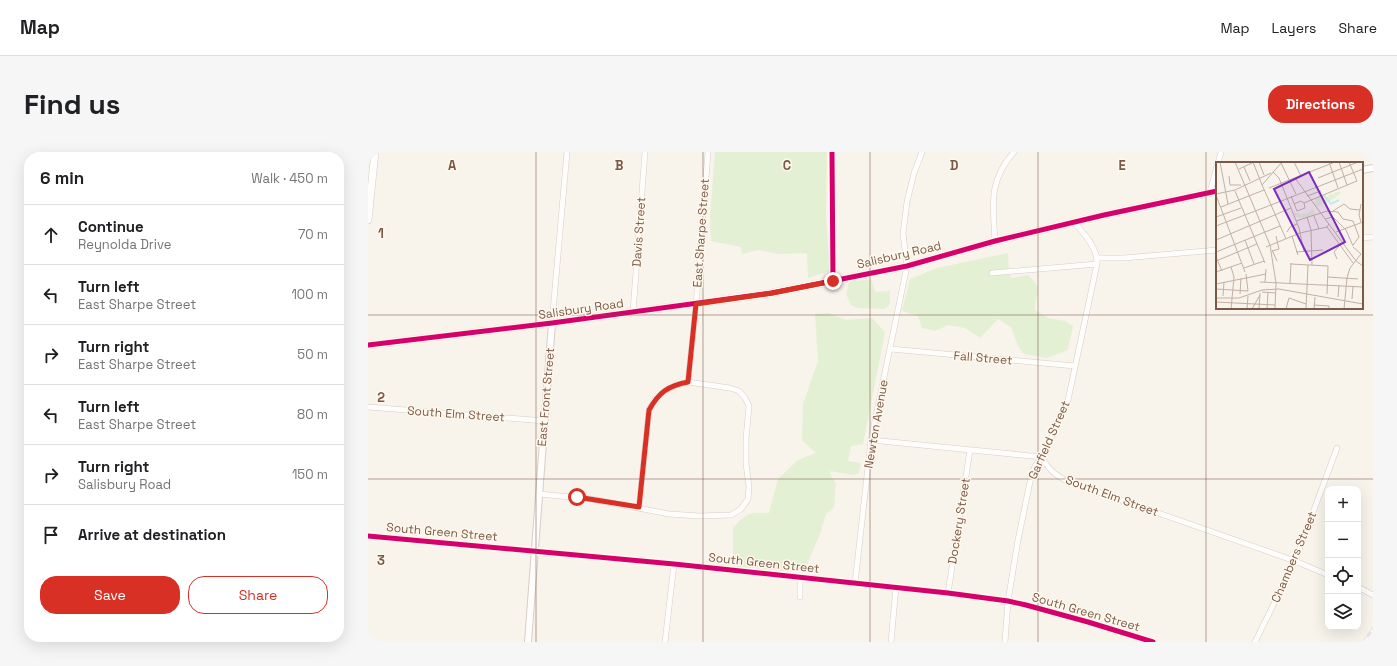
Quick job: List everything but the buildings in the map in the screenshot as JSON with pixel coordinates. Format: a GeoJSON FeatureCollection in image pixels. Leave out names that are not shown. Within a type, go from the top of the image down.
{"type":"FeatureCollection","features":[{"type":"Feature","properties":{"kind":"main road"},"geometry":{"type":"LineString","coordinates":[[368,220],[375,152]]}},
{"type":"Feature","properties":{"kind":"street","name":"East Front Street"},"geometry":{"type":"LineString","coordinates":[[528,642],[544,421],[567,152]]}},
{"type":"Feature","properties":{"kind":"street","name":"Davis Street"},"geometry":{"type":"LineString","coordinates":[[633,312],[646,152]]}},
{"type":"Feature","properties":{"kind":"street","name":"East Sharpe Street"},"geometry":{"type":"LineString","coordinates":[[688,382],[696,304],[708,152]]}},
{"type":"Feature","properties":{"kind":"street","name":"Newton Avenue"},"geometry":{"type":"LineString","coordinates":[[854,583],[871,440],[907,266],[903,233],[907,202],[914,173],[922,152]]}},
{"type":"Feature","properties":{"kind":"street"},"geometry":{"type":"LineString","coordinates":[[995,241],[993,192],[1000,173],[1014,152]]}},
{"type":"Feature","properties":{"kind":"street"},"geometry":{"type":"LineString","coordinates":[[1218,162],[1221,152]]}},
{"type":"Feature","properties":{"kind":"street"},"geometry":{"type":"LineString","coordinates":[[1363,170],[1373,168]]}},
{"type":"Feature","properties":{"kind":"street"},"geometry":{"type":"LineString","coordinates":[[1210,192],[1216,170]]}},
{"type":"Feature","properties":{"kind":"street","name":"Salisbury Road"},"geometry":{"type":"LineString","coordinates":[[368,345],[552,323],[772,293],[907,266],[995,241],[1073,222],[1216,191]]}},
{"type":"Feature","properties":{"kind":"street"},"geometry":{"type":"LineString","coordinates":[[1073,222],[1084,233],[1097,261]]}},
{"type":"Feature","properties":{"kind":"street"},"geometry":{"type":"LineString","coordinates":[[1363,238],[1373,237]]}},
{"type":"Feature","properties":{"kind":"street"},"geometry":{"type":"LineString","coordinates":[[992,273],[1124,258],[1216,250]]}},
{"type":"Feature","properties":{"kind":"street","name":"Garfield Street"},"geometry":{"type":"LineString","coordinates":[[1005,642],[1008,601],[1018,540],[1031,477],[1035,466],[1042,457],[1065,410],[1071,388],[1097,261]]}},
{"type":"Feature","properties":{"kind":"street","name":"Fall Street"},"geometry":{"type":"LineString","coordinates":[[891,349],[1075,366]]}},
{"type":"Feature","properties":{"kind":"street"},"geometry":{"type":"LineString","coordinates":[[539,494],[591,499],[639,507],[669,514],[700,516],[731,515],[741,509],[748,499],[749,487],[746,463],[746,439],[749,406],[739,391],[730,388],[688,382],[664,390],[656,399],[649,410],[639,507]]}},
{"type":"Feature","properties":{"kind":"street","name":"South Elm Street"},"geometry":{"type":"LineString","coordinates":[[368,407],[544,421]]}},
{"type":"Feature","properties":{"kind":"street"},"geometry":{"type":"LineString","coordinates":[[871,440],[1042,457]]}},
{"type":"Feature","properties":{"kind":"street","name":"Chambers Street"},"geometry":{"type":"LineString","coordinates":[[1256,642],[1295,561],[1337,448]]}},
{"type":"Feature","properties":{"kind":"street","name":"Dockery Street"},"geometry":{"type":"LineString","coordinates":[[948,592],[970,450]]}},
{"type":"Feature","properties":{"kind":"street","name":"South Elm Street"},"geometry":{"type":"LineString","coordinates":[[1042,457],[1048,468],[1056,476],[1066,481],[1325,573]]}},
{"type":"Feature","properties":{"kind":"street","name":"South Green Street"},"geometry":{"type":"LineString","coordinates":[[368,536],[674,564],[948,592],[1008,601],[1088,622],[1153,642]]}},
{"type":"Feature","properties":{"kind":"street"},"geometry":{"type":"LineString","coordinates":[[665,642],[674,564]]}},
{"type":"Feature","properties":{"kind":"street"},"geometry":{"type":"LineString","coordinates":[[800,577],[800,597]]}},
{"type":"Feature","properties":{"kind":"street"},"geometry":{"type":"LineString","coordinates":[[891,642],[896,587]]}},
{"type":"Feature","properties":{"kind":"street"},"geometry":{"type":"LineString","coordinates":[[1361,589],[1373,595]]}},
{"type":"Feature","properties":{"kind":"green space"},"geometry":{"type":"Polygon","coordinates":[[[715,152],[827,152],[826,215],[830,271],[808,278],[807,254],[780,254],[758,250],[742,254],[741,247],[711,241],[710,216],[715,152]]]}},
{"type":"Feature","properties":{"kind":"green space"},"geometry":{"type":"Polygon","coordinates":[[[1008,253],[1009,275],[1012,278],[1028,275],[1038,288],[1035,310],[1048,318],[1065,321],[1073,326],[1068,350],[1047,358],[1024,354],[1018,346],[1011,327],[998,319],[980,338],[965,328],[948,325],[935,331],[922,328],[918,316],[902,311],[910,279],[937,268],[1008,253]]]}},
{"type":"Feature","properties":{"kind":"green space"},"geometry":{"type":"Polygon","coordinates":[[[871,279],[875,292],[890,291],[890,304],[885,309],[858,308],[851,305],[846,294],[849,282],[871,279]]]}},
{"type":"Feature","properties":{"kind":"green space"},"geometry":{"type":"Polygon","coordinates":[[[828,313],[846,320],[872,318],[885,332],[863,444],[851,446],[848,461],[861,463],[859,473],[853,475],[830,471],[831,476],[836,483],[834,507],[826,514],[820,534],[805,569],[787,571],[733,567],[733,528],[749,514],[769,513],[778,479],[798,460],[816,453],[802,440],[803,404],[818,361],[815,314],[828,313]]]}},
{"type":"Feature","properties":{"kind":"railway"},"geometry":{"type":"LineString","coordinates":[[1364,642],[1373,629]]}},
{"type":"Feature","properties":{"kind":"cycle path"},"geometry":{"type":"LineString","coordinates":[[832,152],[833,281]]}},
{"type":"Feature","properties":{"kind":"cycle path"},"geometry":{"type":"LineString","coordinates":[[368,345],[552,323],[772,293],[907,266],[995,241],[1104,215],[1216,191]]}},
{"type":"Feature","properties":{"kind":"cycle path"},"geometry":{"type":"LineString","coordinates":[[368,536],[674,564],[948,593],[1008,601],[1088,622],[1153,642]]}},
{"type":"Feature","properties":{"kind":"route"},"geometry":{"type":"LineString","coordinates":[[577,497],[639,507],[649,410],[664,390],[688,382],[696,304],[772,293],[833,281]]}}]}
